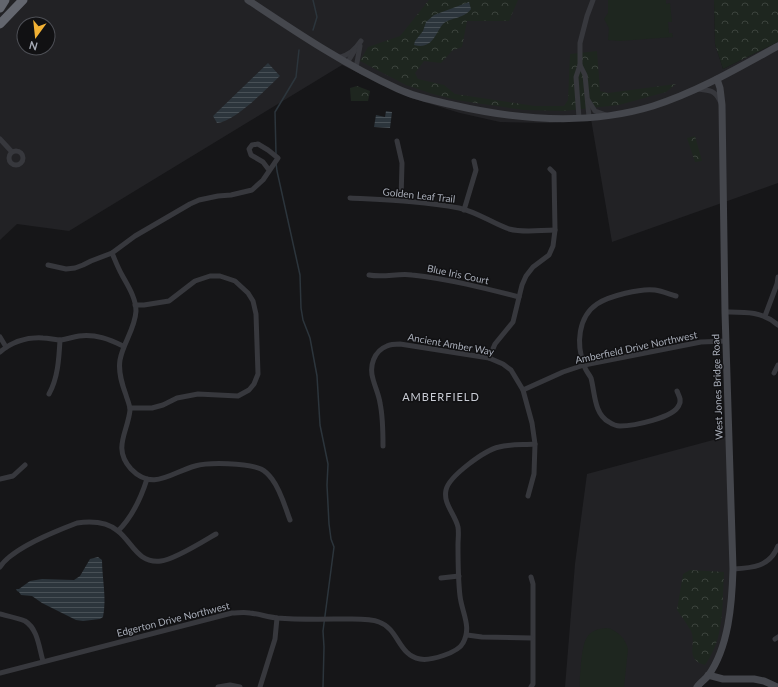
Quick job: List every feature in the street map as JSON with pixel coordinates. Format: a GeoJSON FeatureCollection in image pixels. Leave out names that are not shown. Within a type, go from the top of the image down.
{"type":"FeatureCollection","features":[{"type":"Feature","properties":{"kind":"highway"},"geometry":{"type":"LineString","coordinates":[[0,4],[4,0]]}},
{"type":"Feature","properties":{"kind":"highway"},"geometry":{"type":"LineString","coordinates":[[0,8],[4,0]]}},
{"type":"Feature","properties":{"kind":"highway"},"geometry":{"type":"LineString","coordinates":[[0,24],[23,0]]}},
{"type":"Feature","properties":{"kind":"street"},"geometry":{"type":"LineString","coordinates":[[248,0],[338,58],[400,90],[476,111],[536,119],[590,117],[653,106],[697,89],[778,46]]}},
{"type":"Feature","properties":{"kind":"street"},"geometry":{"type":"LineString","coordinates":[[579,118],[576,78],[580,65],[580,43],[593,0]]}},
{"type":"Feature","properties":{"kind":"street"},"geometry":{"type":"LineString","coordinates":[[347,63],[361,41],[356,68]]}},
{"type":"Feature","properties":{"kind":"street"},"geometry":{"type":"LineString","coordinates":[[338,58],[345,56],[355,49]]}},
{"type":"Feature","properties":{"kind":"street"},"geometry":{"type":"LineString","coordinates":[[580,65],[585,76],[590,117]]}},
{"type":"Feature","properties":{"kind":"street","name":"West Jones Bridge Road"},"geometry":{"type":"LineString","coordinates":[[697,687],[708,675],[722,648],[728,624],[732,594],[733,569],[725,312],[722,105],[720,88],[717,79]]}},
{"type":"Feature","properties":{"kind":"street"},"geometry":{"type":"LineString","coordinates":[[697,89],[712,92],[717,95],[722,105]]}},
{"type":"Feature","properties":{"kind":"street"},"geometry":{"type":"LineString","coordinates":[[588,100],[595,111],[606,115]]}},
{"type":"Feature","properties":{"kind":"street"},"geometry":{"type":"LineString","coordinates":[[0,139],[12,152]]}},
{"type":"Feature","properties":{"kind":"street"},"geometry":{"type":"LineString","coordinates":[[397,141],[402,163],[400,200]]}},
{"type":"Feature","properties":{"kind":"street"},"geometry":{"type":"LineString","coordinates":[[48,265],[66,269],[76,268],[112,253],[135,236],[199,200],[252,190],[263,180],[278,158],[258,144],[252,145],[249,149],[251,155],[263,162],[269,170]]}},
{"type":"Feature","properties":{"kind":"street"},"geometry":{"type":"LineString","coordinates":[[464,210],[476,170],[474,161]]}},
{"type":"Feature","properties":{"kind":"street"},"geometry":{"type":"LineString","coordinates":[[489,358],[495,344],[513,322],[522,284],[526,276],[533,267],[549,255],[554,246],[554,174],[550,169]]}},
{"type":"Feature","properties":{"kind":"street","name":"Golden Leaf Trail"},"geometry":{"type":"LineString","coordinates":[[350,198],[400,200],[433,204],[464,210],[508,228],[518,230],[555,230]]}},
{"type":"Feature","properties":{"kind":"street"},"geometry":{"type":"LineString","coordinates":[[112,253],[131,291],[136,312],[134,322],[120,360],[120,375],[130,408],[122,438],[122,454],[131,469],[136,474],[146,479],[156,480],[163,479],[206,463],[254,467],[261,469],[272,478],[290,520]]}},
{"type":"Feature","properties":{"kind":"street","name":"Blue Iris Court"},"geometry":{"type":"LineString","coordinates":[[369,275],[378,277],[410,274],[438,278],[519,298]]}},
{"type":"Feature","properties":{"kind":"street"},"geometry":{"type":"LineString","coordinates":[[130,408],[152,408],[163,405],[177,398],[198,394],[238,396],[249,390],[254,384],[258,374],[256,314],[253,301],[246,289],[235,281],[220,276],[210,276],[195,281],[169,301],[135,305]]}},
{"type":"Feature","properties":{"kind":"street"},"geometry":{"type":"LineString","coordinates":[[765,316],[777,284],[778,277]]}},
{"type":"Feature","properties":{"kind":"street"},"geometry":{"type":"LineString","coordinates":[[676,296],[654,290],[637,291],[611,296],[591,308],[583,322],[580,334],[580,348],[584,365],[590,377],[597,406],[603,418],[614,425],[633,425],[665,416],[676,410],[680,405],[680,398],[677,391]]}},
{"type":"Feature","properties":{"kind":"street"},"geometry":{"type":"LineString","coordinates":[[725,312],[754,313],[765,316],[778,325]]}},
{"type":"Feature","properties":{"kind":"street"},"geometry":{"type":"LineString","coordinates":[[0,352],[18,341],[41,338],[60,340],[79,336],[92,336],[110,340],[124,346]]}},
{"type":"Feature","properties":{"kind":"street"},"geometry":{"type":"LineString","coordinates":[[0,337],[6,347]]}},
{"type":"Feature","properties":{"kind":"street"},"geometry":{"type":"LineString","coordinates":[[49,394],[56,377],[60,340]]}},
{"type":"Feature","properties":{"kind":"street","name":"Amberfield Drive Northwest"},"geometry":{"type":"LineString","coordinates":[[523,390],[563,372],[584,365],[701,342],[726,340]]}},
{"type":"Feature","properties":{"kind":"street","name":"Ancient Amber Way"},"geometry":{"type":"LineString","coordinates":[[383,446],[380,402],[371,371],[371,365],[377,353],[382,348],[388,345],[400,344],[489,358],[503,364],[511,370],[523,390],[532,424],[535,444],[534,474],[528,496]]}},
{"type":"Feature","properties":{"kind":"street"},"geometry":{"type":"LineString","coordinates":[[774,373],[778,365]]}},
{"type":"Feature","properties":{"kind":"street"},"geometry":{"type":"LineString","coordinates":[[532,638],[482,637],[467,635],[468,625],[460,598],[458,576],[458,526],[448,506],[446,490],[450,482],[456,476],[487,452],[499,446],[535,444]]}},
{"type":"Feature","properties":{"kind":"street"},"geometry":{"type":"LineString","coordinates":[[0,479],[13,476],[25,465]]}},
{"type":"Feature","properties":{"kind":"street"},"geometry":{"type":"LineString","coordinates":[[118,531],[135,508],[143,491],[146,479]]}},
{"type":"Feature","properties":{"kind":"street"},"geometry":{"type":"LineString","coordinates":[[1,562],[23,548],[77,523],[87,521],[108,525],[118,531],[140,555],[160,561],[169,559],[216,534]]}},
{"type":"Feature","properties":{"kind":"street"},"geometry":{"type":"LineString","coordinates":[[733,569],[750,568],[761,565],[768,560],[778,546]]}},
{"type":"Feature","properties":{"kind":"street"},"geometry":{"type":"LineString","coordinates":[[440,578],[458,576]]}},
{"type":"Feature","properties":{"kind":"street"},"geometry":{"type":"LineString","coordinates":[[531,577],[533,584],[533,684],[531,687]]}},
{"type":"Feature","properties":{"kind":"street","name":"Edgerton Drive Northwest"},"geometry":{"type":"LineString","coordinates":[[0,673],[232,613],[249,613],[277,618],[362,619],[378,621],[388,626],[409,656],[422,660],[447,654],[459,649],[467,635]]}},
{"type":"Feature","properties":{"kind":"street"},"geometry":{"type":"LineString","coordinates":[[0,614],[24,621],[31,626],[43,661]]}},
{"type":"Feature","properties":{"kind":"street"},"geometry":{"type":"LineString","coordinates":[[260,687],[267,670],[275,639],[277,618]]}},
{"type":"Feature","properties":{"kind":"street"},"geometry":{"type":"LineString","coordinates":[[708,675],[723,679],[754,679],[777,687]]}},
{"type":"Feature","properties":{"kind":"street"},"geometry":{"type":"LineString","coordinates":[[218,687],[230,685],[240,687]]}},
{"type":"Feature","properties":{"kind":"shaded area"},"geometry":{"type":"Polygon","coordinates":[[[0,0],[714,0],[715,44],[723,69],[778,42],[778,183],[612,242],[591,119],[551,123],[500,122],[460,113],[411,98],[342,65],[69,231],[17,224],[0,240],[0,0]]]}},
{"type":"Feature","properties":{"kind":"shaded area"},"geometry":{"type":"Polygon","coordinates":[[[469,2],[471,9],[465,15],[443,24],[433,40],[429,43],[420,46],[414,45],[415,41],[423,31],[426,22],[434,15],[469,2]]]}},
{"type":"Feature","properties":{"kind":"shaded area"},"geometry":{"type":"Polygon","coordinates":[[[268,63],[280,76],[242,111],[225,121],[217,123],[213,116],[268,63]]]}},
{"type":"Feature","properties":{"kind":"shaded area"},"geometry":{"type":"Polygon","coordinates":[[[386,111],[392,112],[390,128],[374,127],[376,115],[385,117],[386,111]]]}},
{"type":"Feature","properties":{"kind":"shaded area"},"geometry":{"type":"Polygon","coordinates":[[[728,436],[733,569],[728,624],[715,664],[697,687],[565,687],[575,564],[587,474],[728,436]]]}},
{"type":"Feature","properties":{"kind":"shaded area"},"geometry":{"type":"Polygon","coordinates":[[[98,557],[102,560],[104,596],[103,617],[100,619],[83,621],[76,620],[42,603],[32,596],[21,595],[16,589],[19,589],[30,581],[42,579],[74,580],[80,576],[90,559],[98,557]]]}},
{"type":"Feature","properties":{"kind":"green space"},"geometry":{"type":"Polygon","coordinates":[[[429,0],[518,0],[509,21],[467,21],[462,47],[453,50],[441,63],[424,61],[415,73],[418,79],[444,85],[455,94],[535,106],[564,106],[568,100],[570,54],[597,51],[600,91],[608,93],[676,84],[666,92],[619,105],[564,111],[524,110],[456,100],[433,94],[406,85],[360,61],[368,47],[400,36],[429,0]]]}},
{"type":"Feature","properties":{"kind":"green space"},"geometry":{"type":"Polygon","coordinates":[[[608,0],[666,0],[666,4],[670,3],[672,22],[668,22],[669,33],[672,33],[673,37],[620,41],[608,40],[609,28],[604,19],[608,13],[608,0]]]}},
{"type":"Feature","properties":{"kind":"green space"},"geometry":{"type":"Polygon","coordinates":[[[714,0],[778,0],[778,42],[723,69],[715,44],[714,0]]]}},
{"type":"Feature","properties":{"kind":"green space"},"geometry":{"type":"Polygon","coordinates":[[[357,86],[370,91],[368,101],[351,101],[350,88],[357,86]]]}},
{"type":"Feature","properties":{"kind":"green space"},"geometry":{"type":"Polygon","coordinates":[[[695,136],[702,161],[695,162],[687,138],[695,136]]]}},
{"type":"Feature","properties":{"kind":"green space"},"geometry":{"type":"Polygon","coordinates":[[[690,570],[724,572],[719,632],[716,644],[705,665],[695,659],[692,651],[693,641],[691,631],[677,610],[683,574],[690,570]]]}},
{"type":"Feature","properties":{"kind":"green space"},"geometry":{"type":"Polygon","coordinates":[[[608,628],[621,636],[628,649],[624,687],[580,687],[583,648],[587,638],[594,631],[608,628]]]}},
{"type":"Feature","properties":{"kind":"waterway"},"geometry":{"type":"LineString","coordinates":[[313,0],[317,17],[313,30]]}},
{"type":"Feature","properties":{"kind":"waterway"},"geometry":{"type":"LineString","coordinates":[[276,154],[275,112],[296,77],[299,50]]}},
{"type":"Feature","properties":{"kind":"waterway"},"geometry":{"type":"LineString","coordinates":[[276,163],[300,275],[301,308],[303,320],[310,338],[317,376],[320,425],[328,464],[327,485],[329,524],[331,539],[334,547],[323,631],[323,687]]}},
{"type":"Feature","properties":{"kind":"district","name":"AMBERFIELD"},"geometry":{"type":"Point","coordinates":[441,396]}}]}
